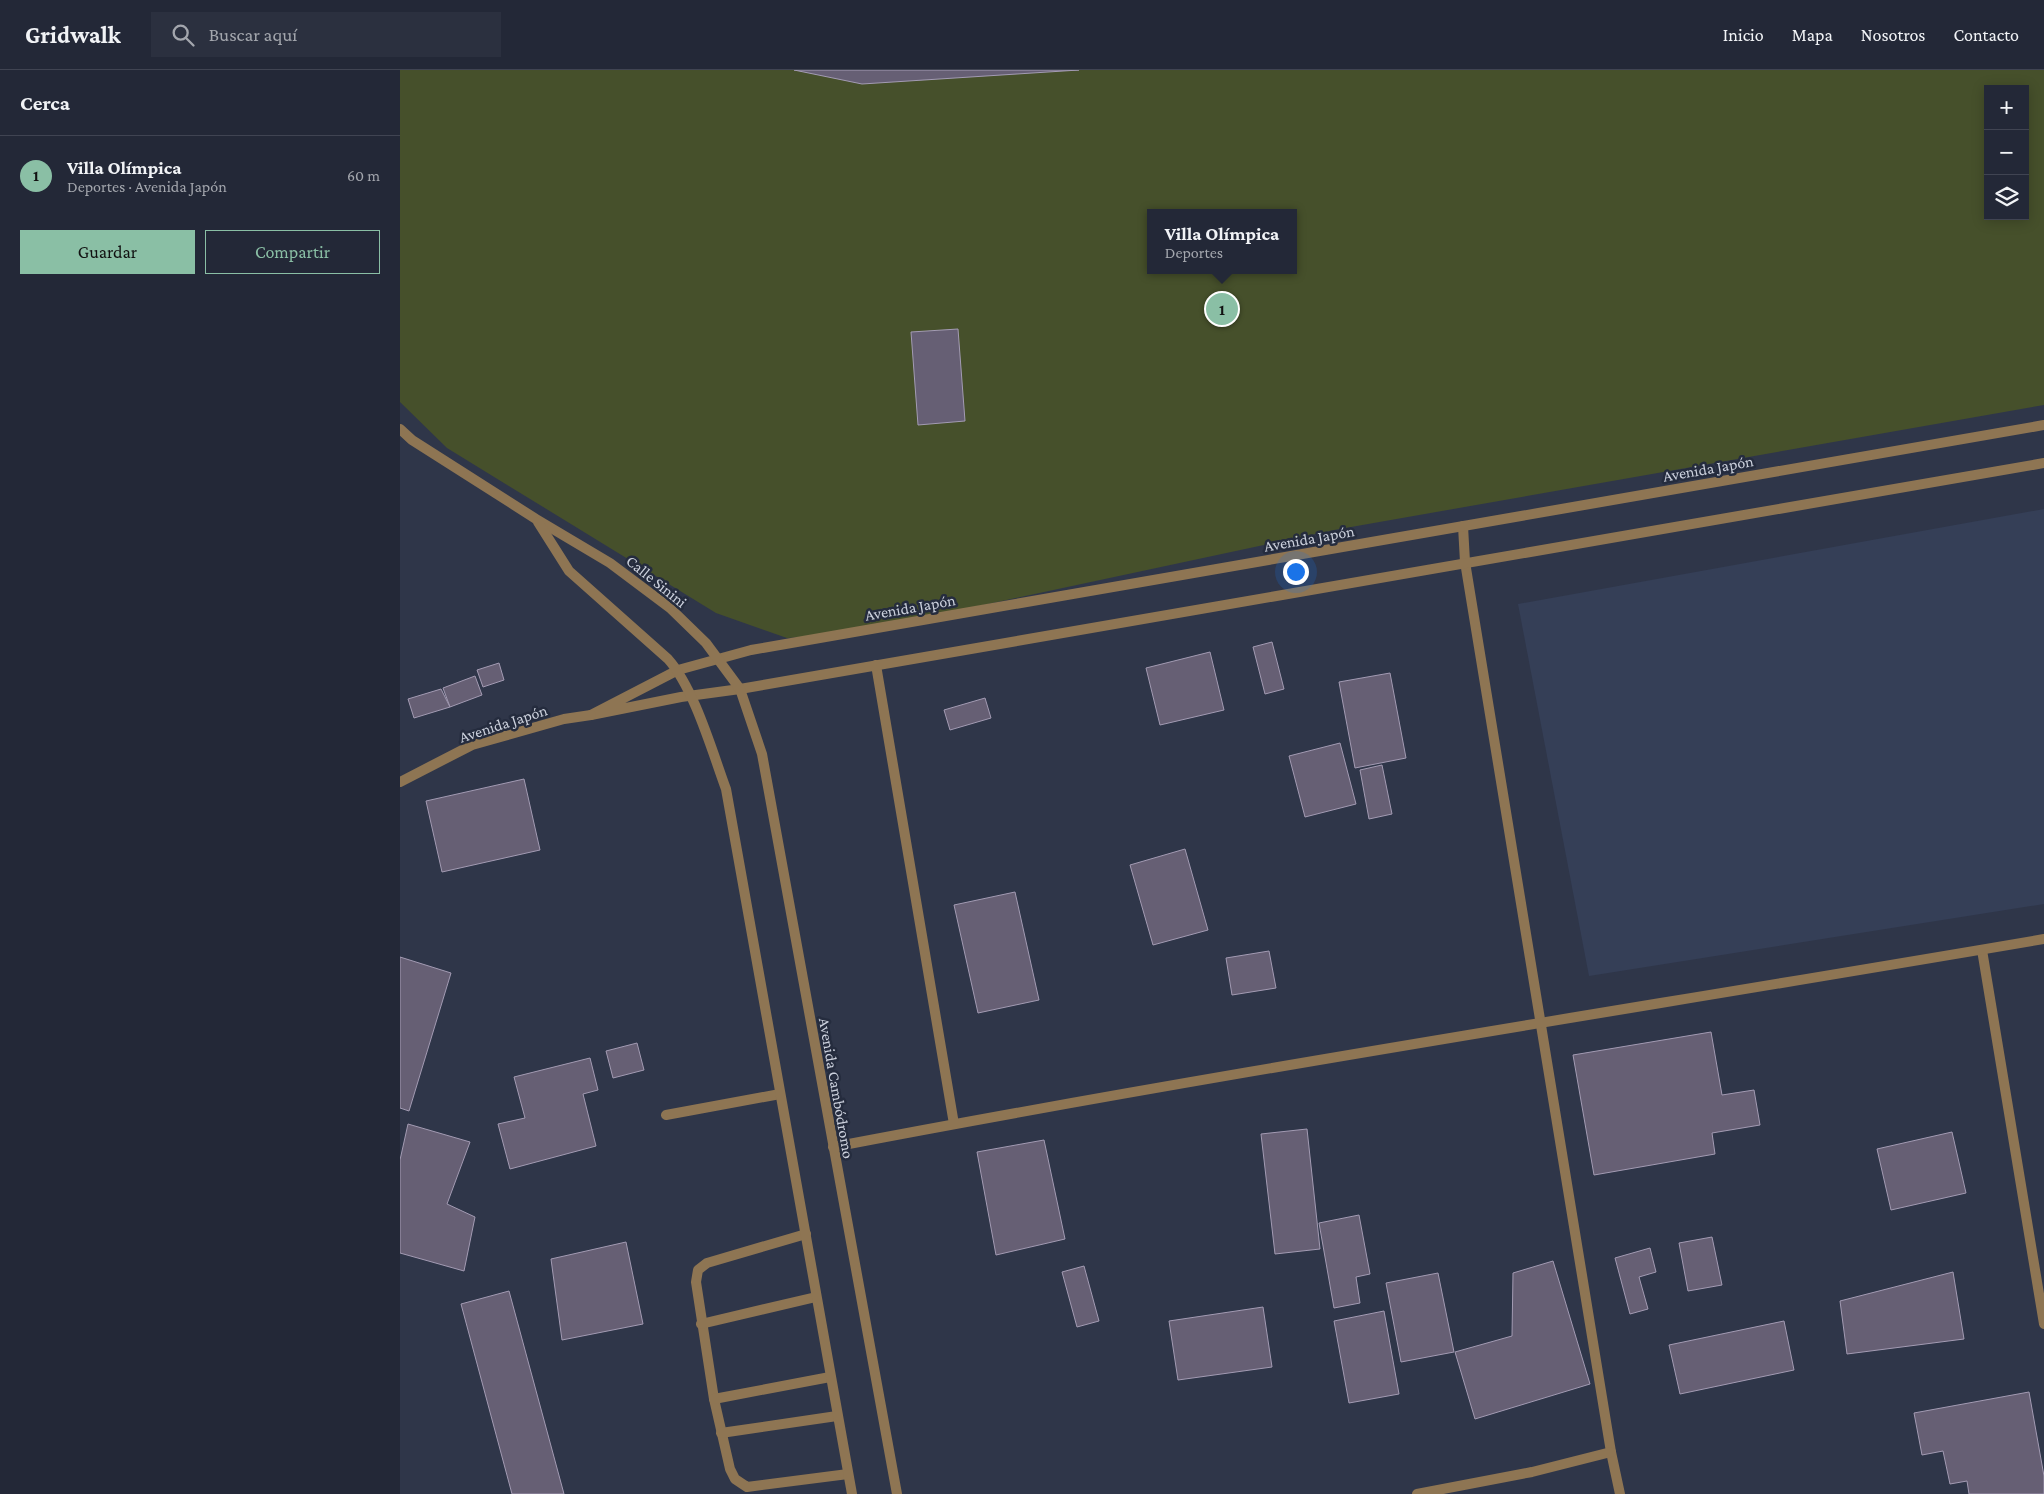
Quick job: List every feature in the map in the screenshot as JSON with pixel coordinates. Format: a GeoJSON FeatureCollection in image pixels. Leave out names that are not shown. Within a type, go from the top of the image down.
{"type":"FeatureCollection","features":[{"type":"Feature","properties":{"kind":"street","name":"Avenida Japón"},"geometry":{"type":"LineString","coordinates":[[590,715],[678,670],[761,649],[2044,425]]}},
{"type":"Feature","properties":{"kind":"street","name":"Calle Sinini"},"geometry":{"type":"LineString","coordinates":[[400,429],[412,440],[536,519],[610,563],[670,608],[706,643],[740,689]]}},
{"type":"Feature","properties":{"kind":"street","name":"Avenida Japón"},"geometry":{"type":"LineString","coordinates":[[400,782],[472,745],[564,719],[2044,463]]}},
{"type":"Feature","properties":{"kind":"street","name":"Calle Sinini"},"geometry":{"type":"LineString","coordinates":[[536,519],[569,571],[668,659],[678,670],[690,696]]}},
{"type":"Feature","properties":{"kind":"street"},"geometry":{"type":"LineString","coordinates":[[1463,526],[1466,562],[1540,1023],[1611,1452],[1620,1494]]}},
{"type":"Feature","properties":{"kind":"street"},"geometry":{"type":"LineString","coordinates":[[876,665],[954,1124]]}},
{"type":"Feature","properties":{"kind":"street","name":"Avenida Cambódromo"},"geometry":{"type":"LineString","coordinates":[[740,689],[762,754],[897,1494]]}},
{"type":"Feature","properties":{"kind":"street"},"geometry":{"type":"LineString","coordinates":[[690,696],[726,789],[852,1494]]}},
{"type":"Feature","properties":{"kind":"street"},"geometry":{"type":"LineString","coordinates":[[833,1147],[954,1124],[1540,1023],[2044,939]]}},
{"type":"Feature","properties":{"kind":"street"},"geometry":{"type":"LineString","coordinates":[[1982,950],[2044,1324]]}},
{"type":"Feature","properties":{"kind":"street"},"geometry":{"type":"LineString","coordinates":[[666,1115],[780,1094]]}},
{"type":"Feature","properties":{"kind":"street"},"geometry":{"type":"LineString","coordinates":[[806,1234],[707,1263],[698,1270],[696,1282],[701,1324],[714,1399],[730,1469],[736,1480],[747,1487],[848,1474]]}},
{"type":"Feature","properties":{"kind":"street"},"geometry":{"type":"LineString","coordinates":[[701,1324],[816,1297]]}},
{"type":"Feature","properties":{"kind":"street"},"geometry":{"type":"LineString","coordinates":[[714,1399],[830,1376]]}},
{"type":"Feature","properties":{"kind":"street"},"geometry":{"type":"LineString","coordinates":[[721,1433],[837,1416]]}},
{"type":"Feature","properties":{"kind":"street"},"geometry":{"type":"LineString","coordinates":[[1417,1494],[1532,1472],[1611,1452]]}},
{"type":"Feature","properties":{"kind":"shaded area"},"geometry":{"type":"Polygon","coordinates":[[[2044,509],[2044,904],[1589,976],[1518,604],[2044,509]]]}},
{"type":"Feature","properties":{"kind":"green space"},"geometry":{"type":"Polygon","coordinates":[[[400,70],[2044,70],[2044,405],[1334,530],[848,634],[787,638],[716,613],[447,448],[400,402],[400,70]]]}},
{"type":"Feature","properties":{"kind":"building"},"geometry":{"type":"Polygon","coordinates":[[[794,70],[1079,70],[862,84],[794,70]]]}},
{"type":"Feature","properties":{"kind":"building"},"geometry":{"type":"Polygon","coordinates":[[[958,329],[965,421],[918,425],[911,332],[958,329]]]}},
{"type":"Feature","properties":{"kind":"building"},"geometry":{"type":"Polygon","coordinates":[[[1272,642],[1284,689],[1265,694],[1253,647],[1272,642]]]}},
{"type":"Feature","properties":{"kind":"building"},"geometry":{"type":"Polygon","coordinates":[[[1210,652],[1224,710],[1160,725],[1146,668],[1210,652]]]}},
{"type":"Feature","properties":{"kind":"building"},"geometry":{"type":"Polygon","coordinates":[[[499,663],[504,680],[483,687],[477,670],[499,663]]]}},
{"type":"Feature","properties":{"kind":"building"},"geometry":{"type":"Polygon","coordinates":[[[1390,673],[1406,758],[1355,768],[1339,682],[1390,673]]]}},
{"type":"Feature","properties":{"kind":"building"},"geometry":{"type":"Polygon","coordinates":[[[475,676],[482,695],[450,707],[443,688],[475,676]]]}},
{"type":"Feature","properties":{"kind":"building"},"geometry":{"type":"Polygon","coordinates":[[[441,689],[450,707],[414,718],[408,699],[441,689]]]}},
{"type":"Feature","properties":{"kind":"building"},"geometry":{"type":"Polygon","coordinates":[[[985,698],[991,718],[950,730],[944,710],[985,698]]]}},
{"type":"Feature","properties":{"kind":"building"},"geometry":{"type":"Polygon","coordinates":[[[1340,743],[1356,804],[1305,817],[1289,756],[1340,743]]]}},
{"type":"Feature","properties":{"kind":"building"},"geometry":{"type":"Polygon","coordinates":[[[1382,765],[1392,814],[1369,819],[1360,770],[1382,765]]]}},
{"type":"Feature","properties":{"kind":"building"},"geometry":{"type":"Polygon","coordinates":[[[524,779],[540,850],[442,872],[426,801],[524,779]]]}},
{"type":"Feature","properties":{"kind":"building"},"geometry":{"type":"Polygon","coordinates":[[[1185,849],[1208,930],[1153,945],[1130,865],[1185,849]]]}},
{"type":"Feature","properties":{"kind":"building"},"geometry":{"type":"Polygon","coordinates":[[[1015,892],[1039,1000],[978,1013],[954,905],[1015,892]]]}},
{"type":"Feature","properties":{"kind":"building"},"geometry":{"type":"Polygon","coordinates":[[[1269,951],[1276,988],[1232,995],[1226,958],[1269,951]]]}},
{"type":"Feature","properties":{"kind":"building"},"geometry":{"type":"Polygon","coordinates":[[[400,957],[451,973],[409,1111],[400,1108],[400,957]]]}},
{"type":"Feature","properties":{"kind":"building"},"geometry":{"type":"Polygon","coordinates":[[[1711,1032],[1722,1095],[1754,1090],[1760,1125],[1712,1133],[1715,1154],[1594,1175],[1573,1055],[1711,1032]]]}},
{"type":"Feature","properties":{"kind":"building"},"geometry":{"type":"Polygon","coordinates":[[[637,1043],[644,1070],[613,1078],[606,1051],[637,1043]]]}},
{"type":"Feature","properties":{"kind":"building"},"geometry":{"type":"Polygon","coordinates":[[[590,1058],[598,1090],[583,1094],[596,1146],[510,1169],[498,1124],[525,1118],[514,1077],[590,1058]]]}},
{"type":"Feature","properties":{"kind":"building"},"geometry":{"type":"Polygon","coordinates":[[[408,1124],[470,1142],[447,1204],[475,1217],[464,1271],[400,1253],[400,1160],[408,1124]]]}},
{"type":"Feature","properties":{"kind":"building"},"geometry":{"type":"Polygon","coordinates":[[[1307,1129],[1320,1249],[1275,1254],[1261,1134],[1307,1129]]]}},
{"type":"Feature","properties":{"kind":"building"},"geometry":{"type":"Polygon","coordinates":[[[1952,1132],[1966,1193],[1891,1210],[1877,1149],[1952,1132]]]}},
{"type":"Feature","properties":{"kind":"building"},"geometry":{"type":"Polygon","coordinates":[[[1044,1140],[1065,1239],[996,1255],[977,1152],[1044,1140]]]}},
{"type":"Feature","properties":{"kind":"building"},"geometry":{"type":"Polygon","coordinates":[[[1359,1215],[1370,1274],[1356,1277],[1360,1303],[1334,1308],[1319,1223],[1359,1215]]]}},
{"type":"Feature","properties":{"kind":"building"},"geometry":{"type":"Polygon","coordinates":[[[1712,1237],[1722,1285],[1688,1291],[1679,1243],[1712,1237]]]}},
{"type":"Feature","properties":{"kind":"building"},"geometry":{"type":"Polygon","coordinates":[[[626,1242],[643,1324],[562,1340],[551,1259],[626,1242]]]}},
{"type":"Feature","properties":{"kind":"building"},"geometry":{"type":"Polygon","coordinates":[[[1650,1248],[1656,1272],[1639,1277],[1648,1309],[1630,1314],[1615,1258],[1650,1248]]]}},
{"type":"Feature","properties":{"kind":"building"},"geometry":{"type":"Polygon","coordinates":[[[1553,1261],[1590,1384],[1475,1419],[1455,1352],[1512,1336],[1513,1273],[1553,1261]]]}},
{"type":"Feature","properties":{"kind":"building"},"geometry":{"type":"Polygon","coordinates":[[[1084,1266],[1099,1321],[1077,1327],[1062,1272],[1084,1266]]]}},
{"type":"Feature","properties":{"kind":"building"},"geometry":{"type":"Polygon","coordinates":[[[1953,1272],[1964,1339],[1847,1354],[1840,1301],[1953,1272]]]}},
{"type":"Feature","properties":{"kind":"building"},"geometry":{"type":"Polygon","coordinates":[[[1438,1273],[1454,1352],[1401,1362],[1386,1283],[1438,1273]]]}},
{"type":"Feature","properties":{"kind":"building"},"geometry":{"type":"Polygon","coordinates":[[[509,1291],[564,1494],[512,1494],[461,1304],[509,1291]]]}},
{"type":"Feature","properties":{"kind":"building"},"geometry":{"type":"Polygon","coordinates":[[[1263,1307],[1272,1367],[1178,1380],[1169,1321],[1263,1307]]]}},
{"type":"Feature","properties":{"kind":"building"},"geometry":{"type":"Polygon","coordinates":[[[1384,1311],[1399,1394],[1349,1403],[1334,1321],[1384,1311]]]}},
{"type":"Feature","properties":{"kind":"building"},"geometry":{"type":"Polygon","coordinates":[[[1784,1321],[1794,1370],[1680,1394],[1669,1345],[1784,1321]]]}},
{"type":"Feature","properties":{"kind":"building"},"geometry":{"type":"Polygon","coordinates":[[[2029,1392],[2044,1476],[2044,1494],[1969,1494],[1967,1481],[1950,1484],[1943,1451],[1922,1455],[1914,1413],[2029,1392]]]}},
{"type":"Feature","properties":{"kind":"place","name":"Villa Olímpica"},"geometry":{"type":"Point","coordinates":[1222,309]}}]}
